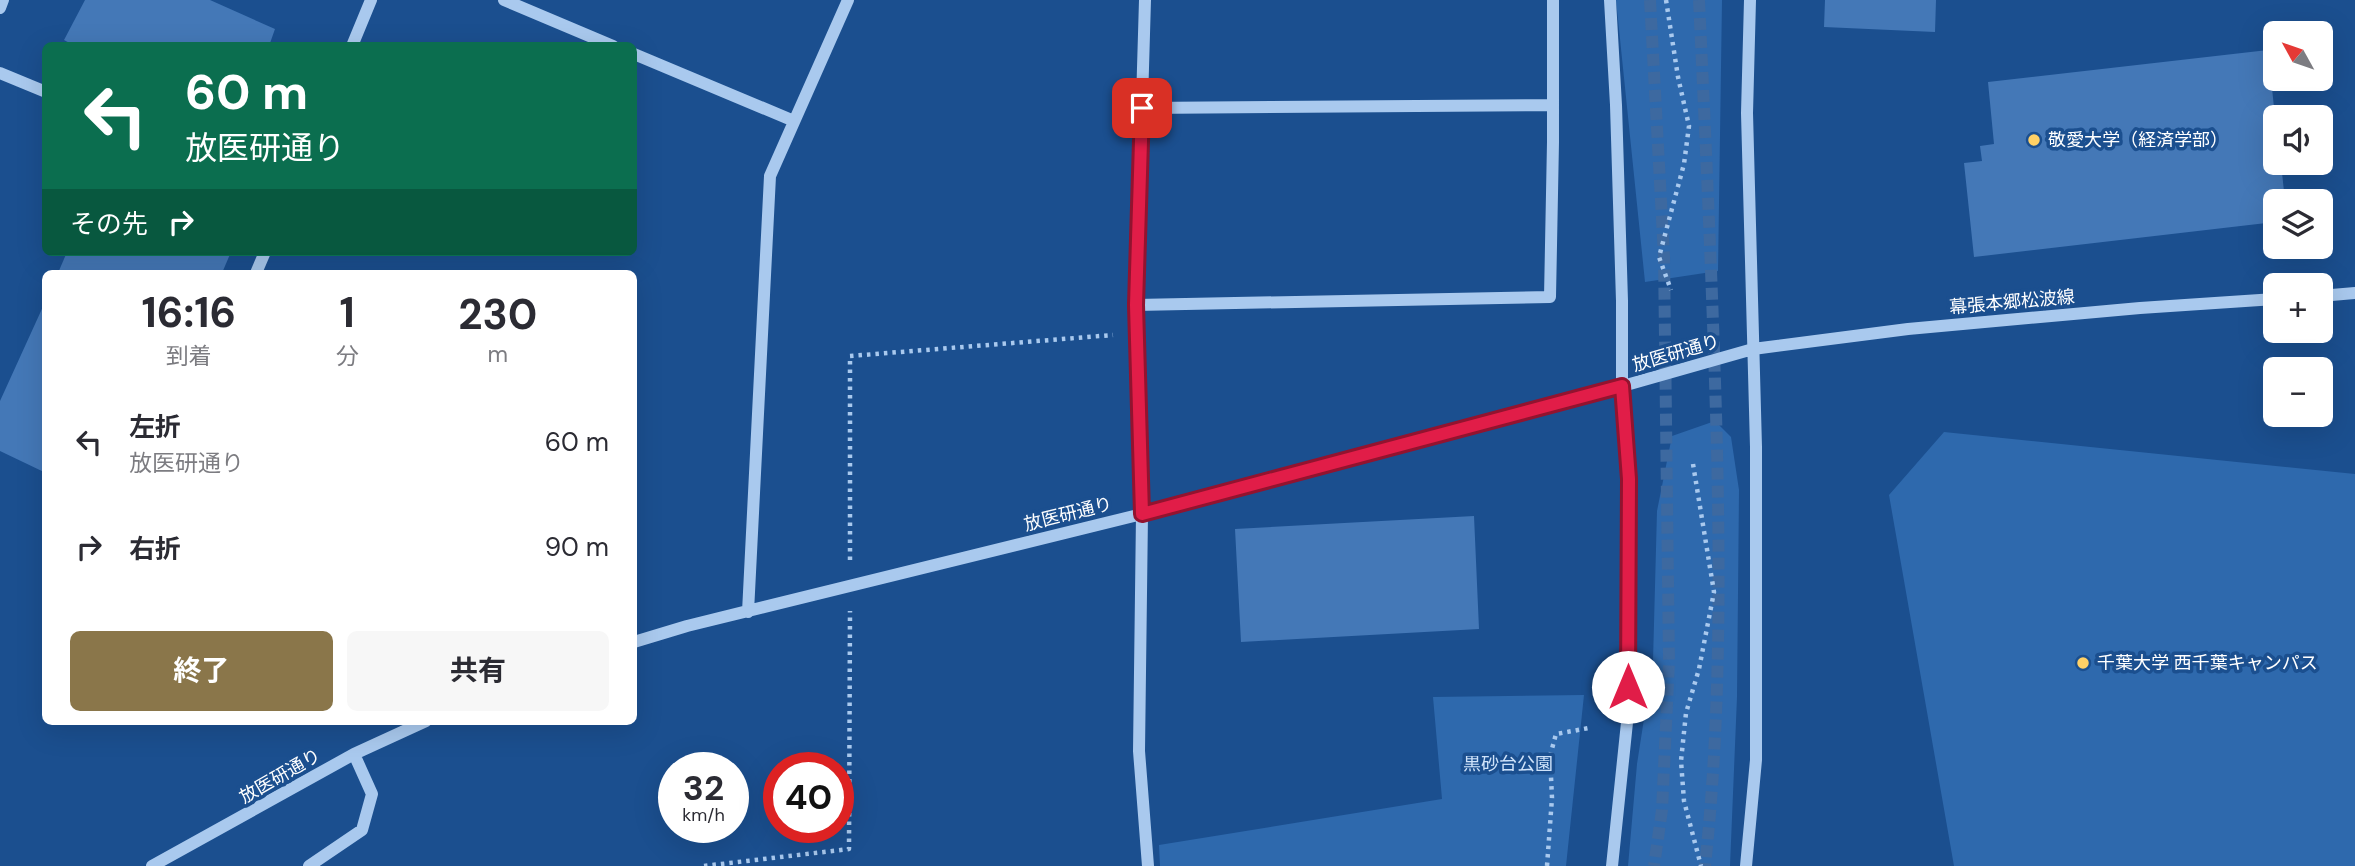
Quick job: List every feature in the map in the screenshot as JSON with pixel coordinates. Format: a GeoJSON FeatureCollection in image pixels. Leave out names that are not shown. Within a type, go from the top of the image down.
{"type":"FeatureCollection","features":[{"type":"Feature","properties":{"kind":"street"},"geometry":{"type":"LineString","coordinates":[[0,8],[3,0]]}},
{"type":"Feature","properties":{"kind":"street"},"geometry":{"type":"LineString","coordinates":[[354,42],[371,0]]}},
{"type":"Feature","properties":{"kind":"street"},"geometry":{"type":"LineString","coordinates":[[504,0],[604,42]]}},
{"type":"Feature","properties":{"kind":"street"},"geometry":{"type":"LineString","coordinates":[[748,611],[770,176],[848,0]]}},
{"type":"Feature","properties":{"kind":"street"},"geometry":{"type":"LineString","coordinates":[[1145,0],[1136,305],[1142,514],[1139,751],[1148,866]]}},
{"type":"Feature","properties":{"kind":"street"},"geometry":{"type":"LineString","coordinates":[[1136,305],[1550,298],[1553,0]]}},
{"type":"Feature","properties":{"kind":"street"},"geometry":{"type":"LineString","coordinates":[[1610,0],[1616,105],[1622,386],[1629,479],[1628,713],[1612,866]]}},
{"type":"Feature","properties":{"kind":"street"},"geometry":{"type":"LineString","coordinates":[[1746,866],[1756,760],[1753,349],[1747,113],[1749,0]]}},
{"type":"Feature","properties":{"kind":"street"},"geometry":{"type":"LineString","coordinates":[[637,55],[794,121]]}},
{"type":"Feature","properties":{"kind":"street"},"geometry":{"type":"LineString","coordinates":[[0,73],[42,90]]}},
{"type":"Feature","properties":{"kind":"street"},"geometry":{"type":"LineString","coordinates":[[1142,108],[1553,105]]}},
{"type":"Feature","properties":{"kind":"street"},"geometry":{"type":"LineString","coordinates":[[2333,295],[2355,293]]}},
{"type":"Feature","properties":{"kind":"street","name":"幕張本郷松波線"},"geometry":{"type":"LineString","coordinates":[[1753,349],[1908,329],[2263,300]]}},
{"type":"Feature","properties":{"kind":"street","name":"放医研通り"},"geometry":{"type":"LineString","coordinates":[[637,641],[748,611],[1142,514],[1753,349]]}},
{"type":"Feature","properties":{"kind":"street","name":"放医研通り"},"geometry":{"type":"LineString","coordinates":[[152,866],[354,754],[417,725]]}},
{"type":"Feature","properties":{"kind":"street"},"geometry":{"type":"LineString","coordinates":[[309,866],[362,830],[372,794],[354,754]]}},
{"type":"Feature","properties":{"kind":"path"},"geometry":{"type":"LineString","coordinates":[[1667,0],[1678,77],[1689,126],[1684,164],[1659,257],[1671,290]]}},
{"type":"Feature","properties":{"kind":"path"},"geometry":{"type":"LineString","coordinates":[[704,866],[849,849],[850,356],[1137,333]]}},
{"type":"Feature","properties":{"kind":"path"},"geometry":{"type":"LineString","coordinates":[[1693,464],[1714,592],[1699,669],[1686,713],[1681,761],[1684,802],[1701,866]]}},
{"type":"Feature","properties":{"kind":"path"},"geometry":{"type":"LineString","coordinates":[[1547,866],[1552,798],[1550,756],[1556,734],[1589,728]]}},
{"type":"Feature","properties":{"kind":"green space"},"geometry":{"type":"Polygon","coordinates":[[[1616,0],[1722,0],[1718,271],[1645,282],[1616,0]]]}},
{"type":"Feature","properties":{"kind":"green space"},"geometry":{"type":"Polygon","coordinates":[[[1715,421],[1731,437],[1739,490],[1737,697],[1730,866],[1628,866],[1637,764],[1653,661],[1657,511],[1672,436],[1715,421]]]}},
{"type":"Feature","properties":{"kind":"green space","name":"千葉大学 西千葉キャンパス"},"geometry":{"type":"Polygon","coordinates":[[[1944,432],[2355,474],[2355,866],[1954,866],[1889,495],[1944,432]]]}},
{"type":"Feature","properties":{"kind":"green space","name":"黒砂台公園"},"geometry":{"type":"Polygon","coordinates":[[[1584,695],[1566,866],[1160,866],[1159,845],[1442,799],[1433,697],[1584,695]]]}},
{"type":"Feature","properties":{"kind":"building"},"geometry":{"type":"Polygon","coordinates":[[[85,0],[210,0],[275,29],[270,42],[64,40],[85,0]]]}},
{"type":"Feature","properties":{"kind":"building"},"geometry":{"type":"Polygon","coordinates":[[[1825,0],[1936,0],[1935,32],[1824,27],[1825,0]]]}},
{"type":"Feature","properties":{"kind":"building"},"geometry":{"type":"Polygon","coordinates":[[[2263,51],[2263,91],[2272,91],[2274,105],[2263,105],[2263,175],[2282,175],[2284,189],[2263,189],[2263,223],[1974,257],[1964,163],[1982,161],[1980,146],[1994,144],[1988,82],[2263,51]]]}},
{"type":"Feature","properties":{"kind":"building"},"geometry":{"type":"Polygon","coordinates":[[[65,256],[229,256],[223,270],[59,270],[65,256]]]}},
{"type":"Feature","properties":{"kind":"building"},"geometry":{"type":"Polygon","coordinates":[[[42,309],[42,471],[0,451],[0,401],[42,309]]]}},
{"type":"Feature","properties":{"kind":"building"},"geometry":{"type":"Polygon","coordinates":[[[1474,516],[1479,629],[1241,642],[1235,529],[1474,516]]]}},
{"type":"Feature","properties":{"kind":"tunnel"},"geometry":{"type":"LineString","coordinates":[[1650,0],[1664,256],[1669,662],[1662,810],[1654,866]]}},
{"type":"Feature","properties":{"kind":"tunnel"},"geometry":{"type":"LineString","coordinates":[[1699,0],[1719,553],[1714,762],[1705,866]]}},
{"type":"Feature","properties":{"kind":"place","name":"敬愛大学（経済学部）"},"geometry":{"type":"Point","coordinates":[2034,140]}},
{"type":"Feature","properties":{"kind":"place","name":"千葉大学 西千葉キャンパス"},"geometry":{"type":"Point","coordinates":[2083,663]}},
{"type":"Feature","properties":{"kind":"route"},"geometry":{"type":"LineString","coordinates":[[1142,108],[1136,305],[1142,514],[1622,386],[1629,479],[1628,687]]}}]}
